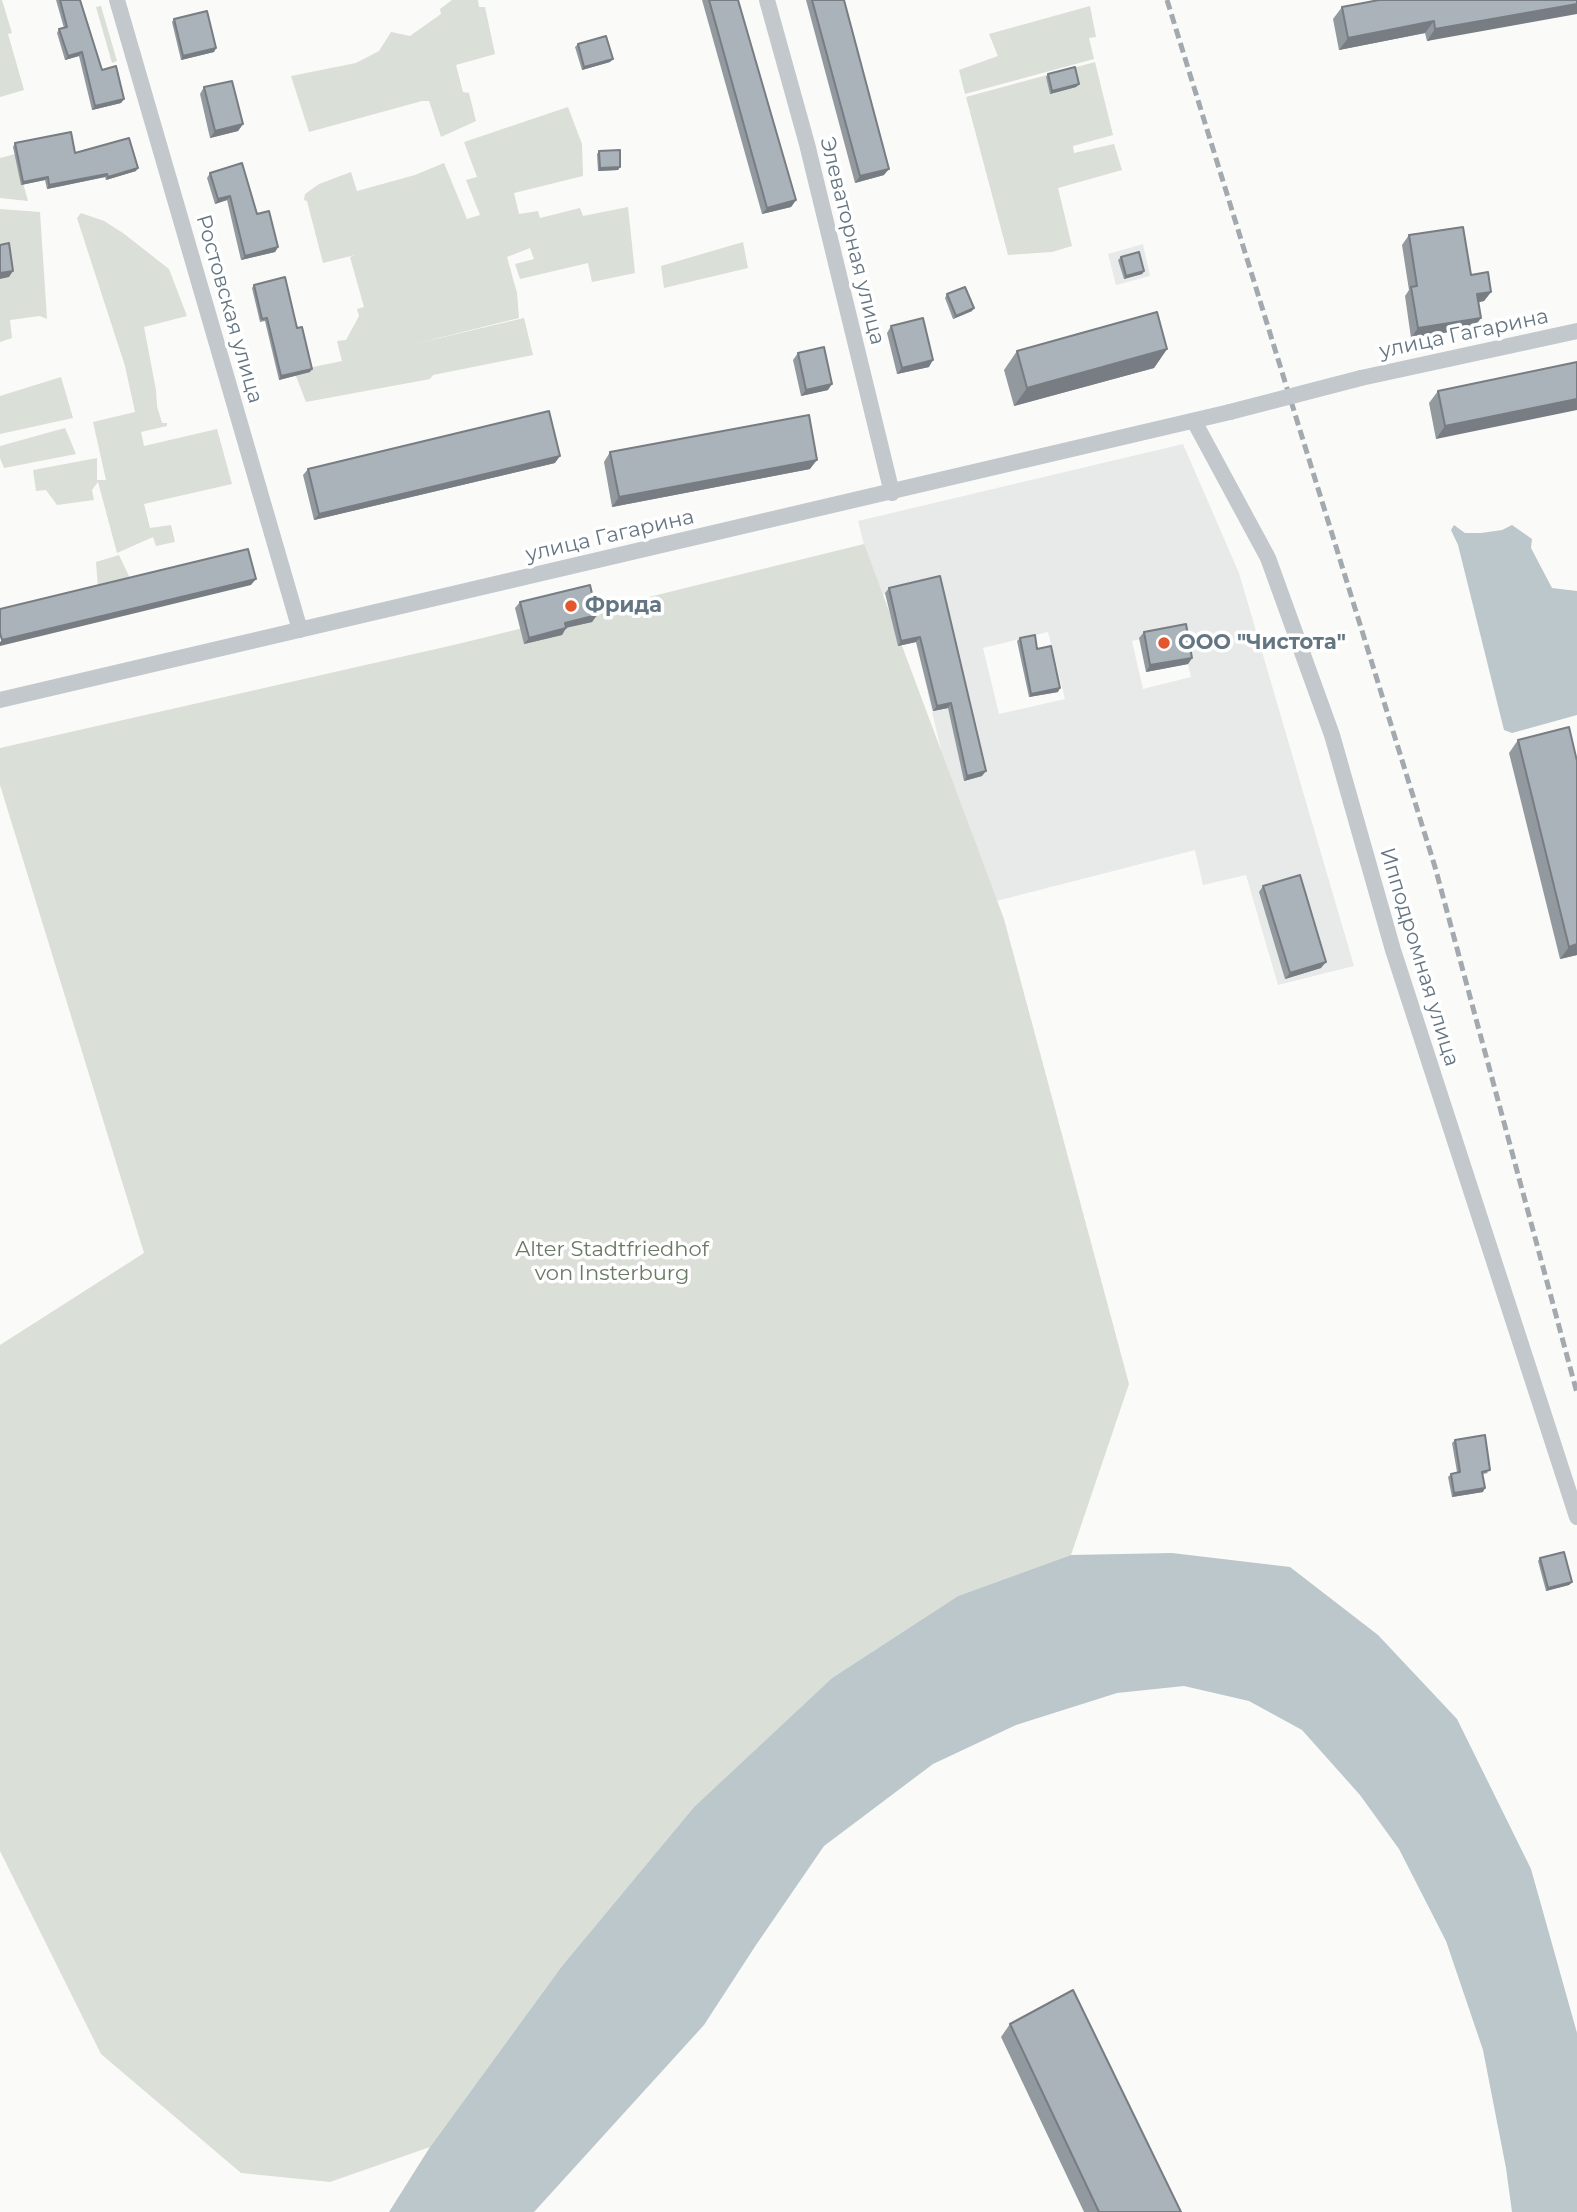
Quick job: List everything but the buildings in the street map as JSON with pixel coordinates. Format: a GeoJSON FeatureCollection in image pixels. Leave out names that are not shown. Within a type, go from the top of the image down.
{"type":"FeatureCollection","features":[{"type":"Feature","properties":{"kind":"street","name":"Ростовская улица"},"geometry":{"type":"LineString","coordinates":[[117,0],[300,630]]}},
{"type":"Feature","properties":{"kind":"street","name":"Элеваторная улица"},"geometry":{"type":"LineString","coordinates":[[767,0],[807,144],[892,493]]}},
{"type":"Feature","properties":{"kind":"street","name":"улица Гагарина"},"geometry":{"type":"LineString","coordinates":[[0,700],[892,493],[1361,378],[1577,331]]}},
{"type":"Feature","properties":{"kind":"street","name":"Ипподромная улица"},"geometry":{"type":"LineString","coordinates":[[1194,421],[1268,558],[1332,735],[1393,950],[1577,1517]]}},
{"type":"Feature","properties":{"kind":"shaded area"},"geometry":{"type":"Polygon","coordinates":[[[1143,244],[1150,276],[1116,285],[1108,254],[1143,244]]]}},
{"type":"Feature","properties":{"kind":"shaded area"},"geometry":{"type":"Polygon","coordinates":[[[1183,444],[1239,573],[1354,966],[1278,985],[1246,875],[1203,885],[1195,850],[977,906],[916,642],[898,646],[885,594],[877,596],[858,521],[1183,444]],[[1180,630],[1132,641],[1143,689],[1191,677],[1180,630]],[[1048,632],[983,648],[999,714],[1065,699],[1048,632]]]}},
{"type":"Feature","properties":{"kind":"shaded area"},"geometry":{"type":"Polygon","coordinates":[[[1454,525],[1465,533],[1481,533],[1502,530],[1512,525],[1532,539],[1531,548],[1552,588],[1577,591],[1577,715],[1512,733],[1504,730],[1458,545],[1451,530],[1454,525]]]}},
{"type":"Feature","properties":{"kind":"shaded area"},"geometry":{"type":"Polygon","coordinates":[[[1172,1553],[1290,1567],[1378,1635],[1457,1719],[1531,1869],[1577,2033],[1577,2212],[1512,2212],[1483,2050],[1446,1941],[1399,1849],[1360,1795],[1302,1730],[1249,1701],[1184,1686],[1117,1693],[1016,1725],[933,1764],[824,1846],[704,2025],[534,2212],[389,2212],[430,2147],[562,1966],[694,1807],[832,1678],[958,1596],[1071,1555],[1172,1553]]]}},
{"type":"Feature","properties":{"kind":"green space"},"geometry":{"type":"Polygon","coordinates":[[[0,0],[12,33],[8,34],[24,90],[0,97],[0,0]]]}},
{"type":"Feature","properties":{"kind":"green space"},"geometry":{"type":"Polygon","coordinates":[[[452,0],[478,0],[479,7],[485,7],[495,54],[456,65],[463,92],[469,93],[476,121],[441,137],[429,101],[422,101],[309,132],[291,76],[356,63],[379,51],[391,32],[410,36],[441,14],[440,9],[452,0]]]}},
{"type":"Feature","properties":{"kind":"green space"},"geometry":{"type":"Polygon","coordinates":[[[101,6],[117,61],[112,63],[96,7],[101,6]]]}},
{"type":"Feature","properties":{"kind":"green space"},"geometry":{"type":"Polygon","coordinates":[[[1090,6],[1096,37],[1089,38],[1094,59],[965,94],[959,70],[998,56],[989,34],[1090,6]]]}},
{"type":"Feature","properties":{"kind":"green space"},"geometry":{"type":"Polygon","coordinates":[[[1095,62],[1113,135],[1073,146],[1074,153],[1114,144],[1122,170],[1058,188],[1072,246],[1052,252],[1008,255],[966,97],[1095,62]]]}},
{"type":"Feature","properties":{"kind":"green space"},"geometry":{"type":"Polygon","coordinates":[[[568,107],[582,144],[583,176],[514,193],[519,214],[538,211],[540,218],[580,208],[583,216],[628,207],[635,273],[592,282],[588,263],[520,279],[515,264],[534,259],[530,248],[507,257],[517,293],[519,318],[410,345],[524,318],[533,355],[433,375],[430,379],[306,402],[294,371],[342,361],[337,341],[346,340],[359,316],[357,309],[364,307],[350,257],[355,255],[323,263],[307,201],[304,200],[305,194],[319,184],[351,172],[357,191],[415,175],[444,163],[467,219],[480,215],[466,180],[477,177],[464,142],[568,107]]]}},
{"type":"Feature","properties":{"kind":"green space"},"geometry":{"type":"Polygon","coordinates":[[[15,154],[28,201],[0,198],[0,158],[15,154]]]}},
{"type":"Feature","properties":{"kind":"green space"},"geometry":{"type":"Polygon","coordinates":[[[0,209],[40,212],[47,319],[40,316],[10,320],[12,338],[0,342],[0,209]]]}},
{"type":"Feature","properties":{"kind":"green space"},"geometry":{"type":"Polygon","coordinates":[[[81,213],[104,221],[123,233],[169,269],[187,316],[144,327],[157,406],[162,423],[167,423],[167,426],[141,432],[144,446],[217,429],[232,484],[144,504],[150,528],[171,525],[175,542],[156,546],[153,537],[117,553],[98,482],[92,490],[94,500],[57,505],[46,490],[36,491],[33,470],[97,458],[97,480],[106,480],[93,422],[135,412],[125,366],[77,218],[81,213]]]}},
{"type":"Feature","properties":{"kind":"green space"},"geometry":{"type":"Polygon","coordinates":[[[743,242],[748,268],[664,288],[661,266],[743,242]]]}},
{"type":"Feature","properties":{"kind":"green space"},"geometry":{"type":"Polygon","coordinates":[[[61,377],[73,418],[0,434],[0,396],[61,377]]]}},
{"type":"Feature","properties":{"kind":"green space"},"geometry":{"type":"Polygon","coordinates":[[[65,428],[76,454],[4,468],[0,458],[0,446],[65,428]]]}},
{"type":"Feature","properties":{"kind":"green space","name":"Alter Stadtfriedhof von Insterburg"},"geometry":{"type":"Polygon","coordinates":[[[864,544],[1004,919],[1129,1384],[1071,1555],[958,1596],[832,1678],[694,1807],[562,1966],[430,2147],[330,2182],[241,2173],[101,2054],[0,1851],[0,1345],[144,1253],[0,785],[0,748],[458,644],[864,544]]]}},
{"type":"Feature","properties":{"kind":"green space"},"geometry":{"type":"Polygon","coordinates":[[[119,555],[136,591],[99,600],[96,562],[119,555]]]}},
{"type":"Feature","properties":{"kind":"railway"},"geometry":{"type":"LineString","coordinates":[[1167,0],[1435,867],[1577,1393]]}},
{"type":"Feature","properties":{"kind":"place","name":"Фрида"},"geometry":{"type":"Point","coordinates":[571,606]}},
{"type":"Feature","properties":{"kind":"place","name":"ООО \"Чистота\""},"geometry":{"type":"Point","coordinates":[1164,643]}}]}
